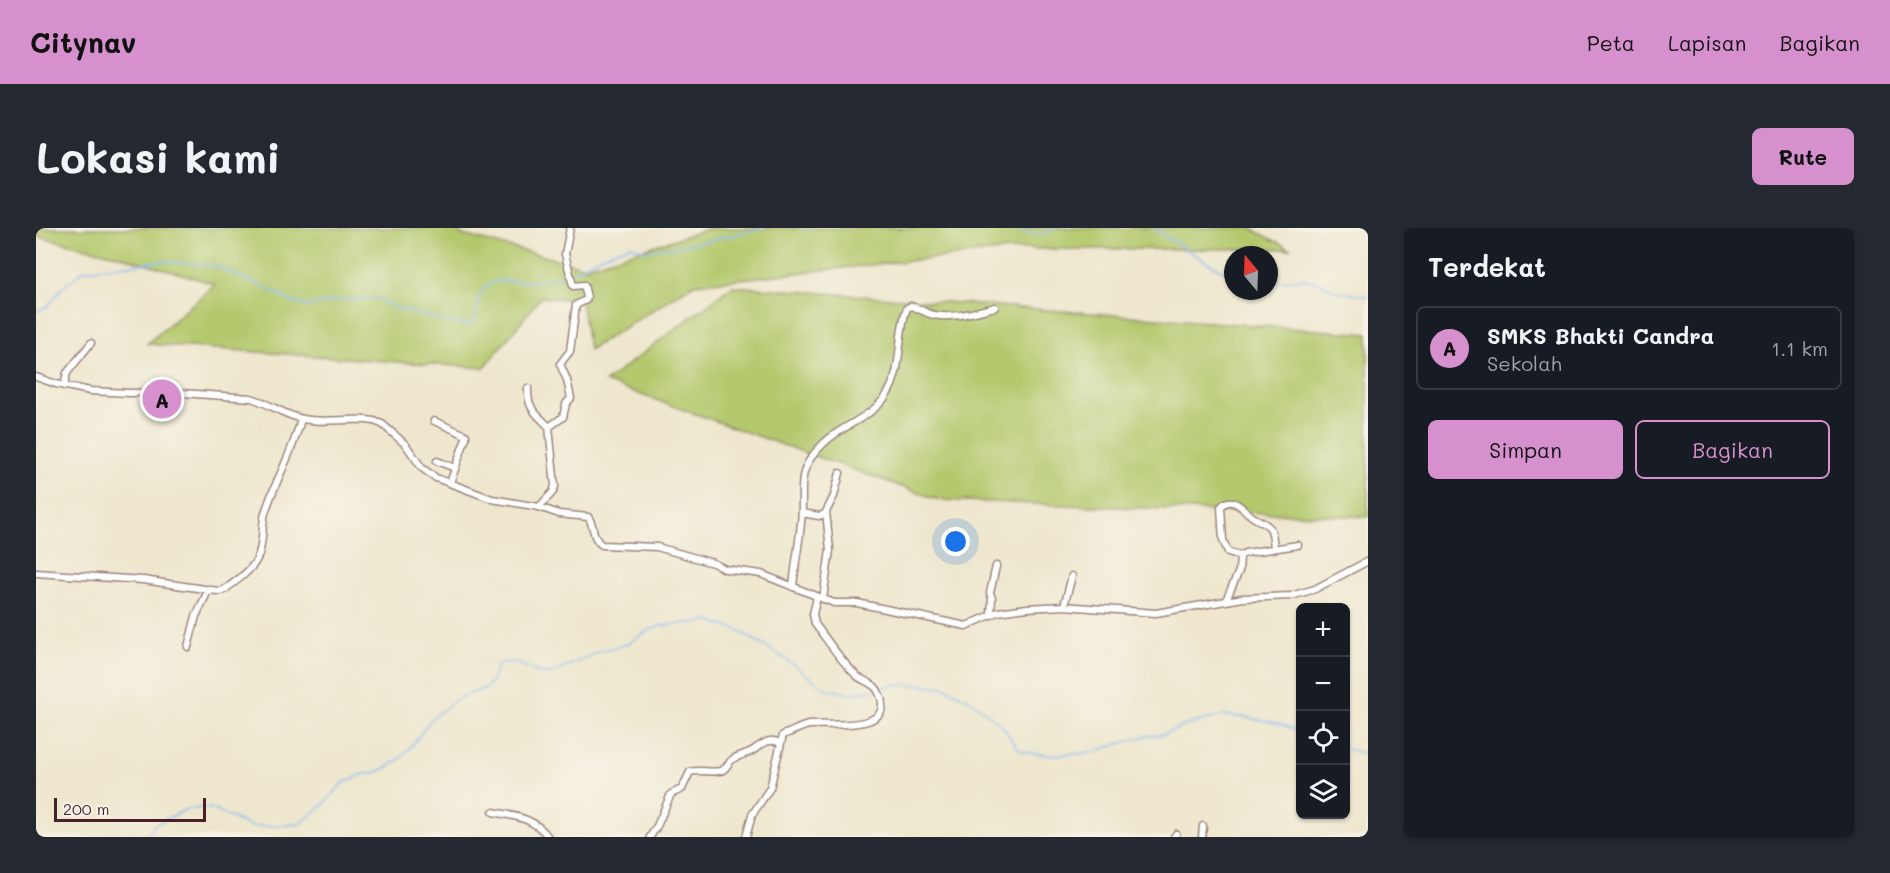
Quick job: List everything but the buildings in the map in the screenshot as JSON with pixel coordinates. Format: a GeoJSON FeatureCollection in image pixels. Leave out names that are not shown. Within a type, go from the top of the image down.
{"type":"FeatureCollection","features":[{"type":"Feature","properties":{"kind":"street"},"geometry":{"type":"LineString","coordinates":[[549,427],[563,417],[565,407],[571,398],[560,364],[570,351],[576,305],[586,300],[587,297],[584,285],[573,286],[571,279],[565,254],[570,228]]}},
{"type":"Feature","properties":{"kind":"street"},"geometry":{"type":"LineString","coordinates":[[793,587],[802,513],[801,482],[807,462],[825,441],[877,407],[891,388],[898,368],[905,315],[908,308],[912,306],[927,313],[943,316],[960,315],[995,307]]}},
{"type":"Feature","properties":{"kind":"street"},"geometry":{"type":"LineString","coordinates":[[64,386],[68,373],[91,343]]}},
{"type":"Feature","properties":{"kind":"street"},"geometry":{"type":"LineString","coordinates":[[36,377],[90,391],[168,392],[250,398],[301,419],[377,422],[402,441],[430,475],[492,499],[539,507],[559,514],[588,517],[596,539],[602,545],[657,547],[717,564],[725,569],[761,574],[838,603],[862,603],[966,626],[991,614],[1027,608],[1064,606],[1156,613],[1226,600],[1280,598],[1304,593],[1368,561]]}},
{"type":"Feature","properties":{"kind":"street"},"geometry":{"type":"LineString","coordinates":[[528,388],[528,403],[549,427],[555,486],[539,507]]}},
{"type":"Feature","properties":{"kind":"street"},"geometry":{"type":"LineString","coordinates":[[36,573],[148,580],[224,590],[242,576],[256,560],[260,551],[266,512],[301,419]]}},
{"type":"Feature","properties":{"kind":"street"},"geometry":{"type":"LineString","coordinates":[[434,421],[466,435],[450,483]]}},
{"type":"Feature","properties":{"kind":"street"},"geometry":{"type":"LineString","coordinates":[[437,461],[455,468]]}},
{"type":"Feature","properties":{"kind":"street"},"geometry":{"type":"LineString","coordinates":[[802,513],[820,516],[826,512],[834,496],[840,473]]}},
{"type":"Feature","properties":{"kind":"street"},"geometry":{"type":"LineString","coordinates":[[1274,547],[1268,526],[1238,504],[1226,502],[1221,507],[1223,540],[1228,552],[1240,556],[1274,547],[1298,545]]}},
{"type":"Feature","properties":{"kind":"street"},"geometry":{"type":"LineString","coordinates":[[746,837],[752,815],[770,788],[783,735],[806,726],[843,725],[875,717],[880,713],[882,706],[876,689],[858,677],[815,624],[813,614],[820,598],[830,550],[826,512]]}},
{"type":"Feature","properties":{"kind":"street"},"geometry":{"type":"LineString","coordinates":[[1226,600],[1239,571],[1240,556]]}},
{"type":"Feature","properties":{"kind":"street"},"geometry":{"type":"LineString","coordinates":[[991,614],[990,593],[996,566]]}},
{"type":"Feature","properties":{"kind":"street"},"geometry":{"type":"LineString","coordinates":[[1064,606],[1072,576]]}},
{"type":"Feature","properties":{"kind":"street"},"geometry":{"type":"LineString","coordinates":[[188,646],[196,616],[209,589]]}},
{"type":"Feature","properties":{"kind":"street"},"geometry":{"type":"LineString","coordinates":[[650,837],[671,794],[682,789],[690,772],[708,770],[716,772],[722,770],[733,759],[755,750],[758,745],[773,740],[780,743]]}},
{"type":"Feature","properties":{"kind":"street"},"geometry":{"type":"LineString","coordinates":[[494,812],[529,820],[539,826],[548,837]]}},
{"type":"Feature","properties":{"kind":"street"},"geometry":{"type":"LineString","coordinates":[[1202,837],[1203,826]]}},
{"type":"Feature","properties":{"kind":"green space"},"geometry":{"type":"Polygon","coordinates":[[[36,228],[454,228],[459,234],[585,267],[711,228],[1250,228],[1291,249],[1278,249],[1278,246],[1224,246],[1224,249],[1019,249],[694,284],[589,350],[581,301],[541,297],[484,368],[147,344],[215,284],[117,255],[36,236],[36,228]]]}},
{"type":"Feature","properties":{"kind":"green space"},"geometry":{"type":"Polygon","coordinates":[[[732,286],[1368,334],[1368,517],[939,500],[605,382],[732,286]]]}},
{"type":"Feature","properties":{"kind":"waterway"},"geometry":{"type":"LineString","coordinates":[[572,272],[606,254],[631,245],[646,251],[713,240],[763,228]]}},
{"type":"Feature","properties":{"kind":"waterway"},"geometry":{"type":"LineString","coordinates":[[799,228],[813,228]]}},
{"type":"Feature","properties":{"kind":"waterway"},"geometry":{"type":"LineString","coordinates":[[1016,228],[1036,234],[1046,233],[1055,228]]}},
{"type":"Feature","properties":{"kind":"waterway"},"geometry":{"type":"LineString","coordinates":[[1153,228],[1224,271]]}},
{"type":"Feature","properties":{"kind":"waterway"},"geometry":{"type":"LineString","coordinates":[[36,312],[48,306],[62,288],[84,270],[163,261],[216,266],[294,303],[307,306],[342,300],[377,298],[395,308],[468,325],[474,322],[480,295],[487,285],[498,281],[534,282],[568,274]]}},
{"type":"Feature","properties":{"kind":"waterway"},"geometry":{"type":"LineString","coordinates":[[1278,281],[1303,279],[1321,283],[1333,290],[1368,296]]}},
{"type":"Feature","properties":{"kind":"waterway"},"geometry":{"type":"LineString","coordinates":[[145,837],[154,825],[187,809],[210,808],[252,827],[300,824],[323,805],[343,783],[361,775],[380,771],[398,761],[431,719],[458,698],[486,688],[492,681],[497,666],[501,663],[514,662],[542,674],[551,674],[598,652],[627,644],[660,626],[708,621],[738,630],[784,658],[826,689],[852,694],[874,689]]}},
{"type":"Feature","properties":{"kind":"waterway"},"geometry":{"type":"LineString","coordinates":[[878,688],[899,684],[944,687],[967,698],[1001,724],[1020,750],[1049,755],[1088,753],[1223,716],[1282,724],[1296,731]]}},
{"type":"Feature","properties":{"kind":"waterway"},"geometry":{"type":"LineString","coordinates":[[1350,750],[1368,754]]}},
{"type":"Feature","properties":{"kind":"place","name":"SMKS Bhakti Candra"},"geometry":{"type":"Point","coordinates":[162,399]}}]}
